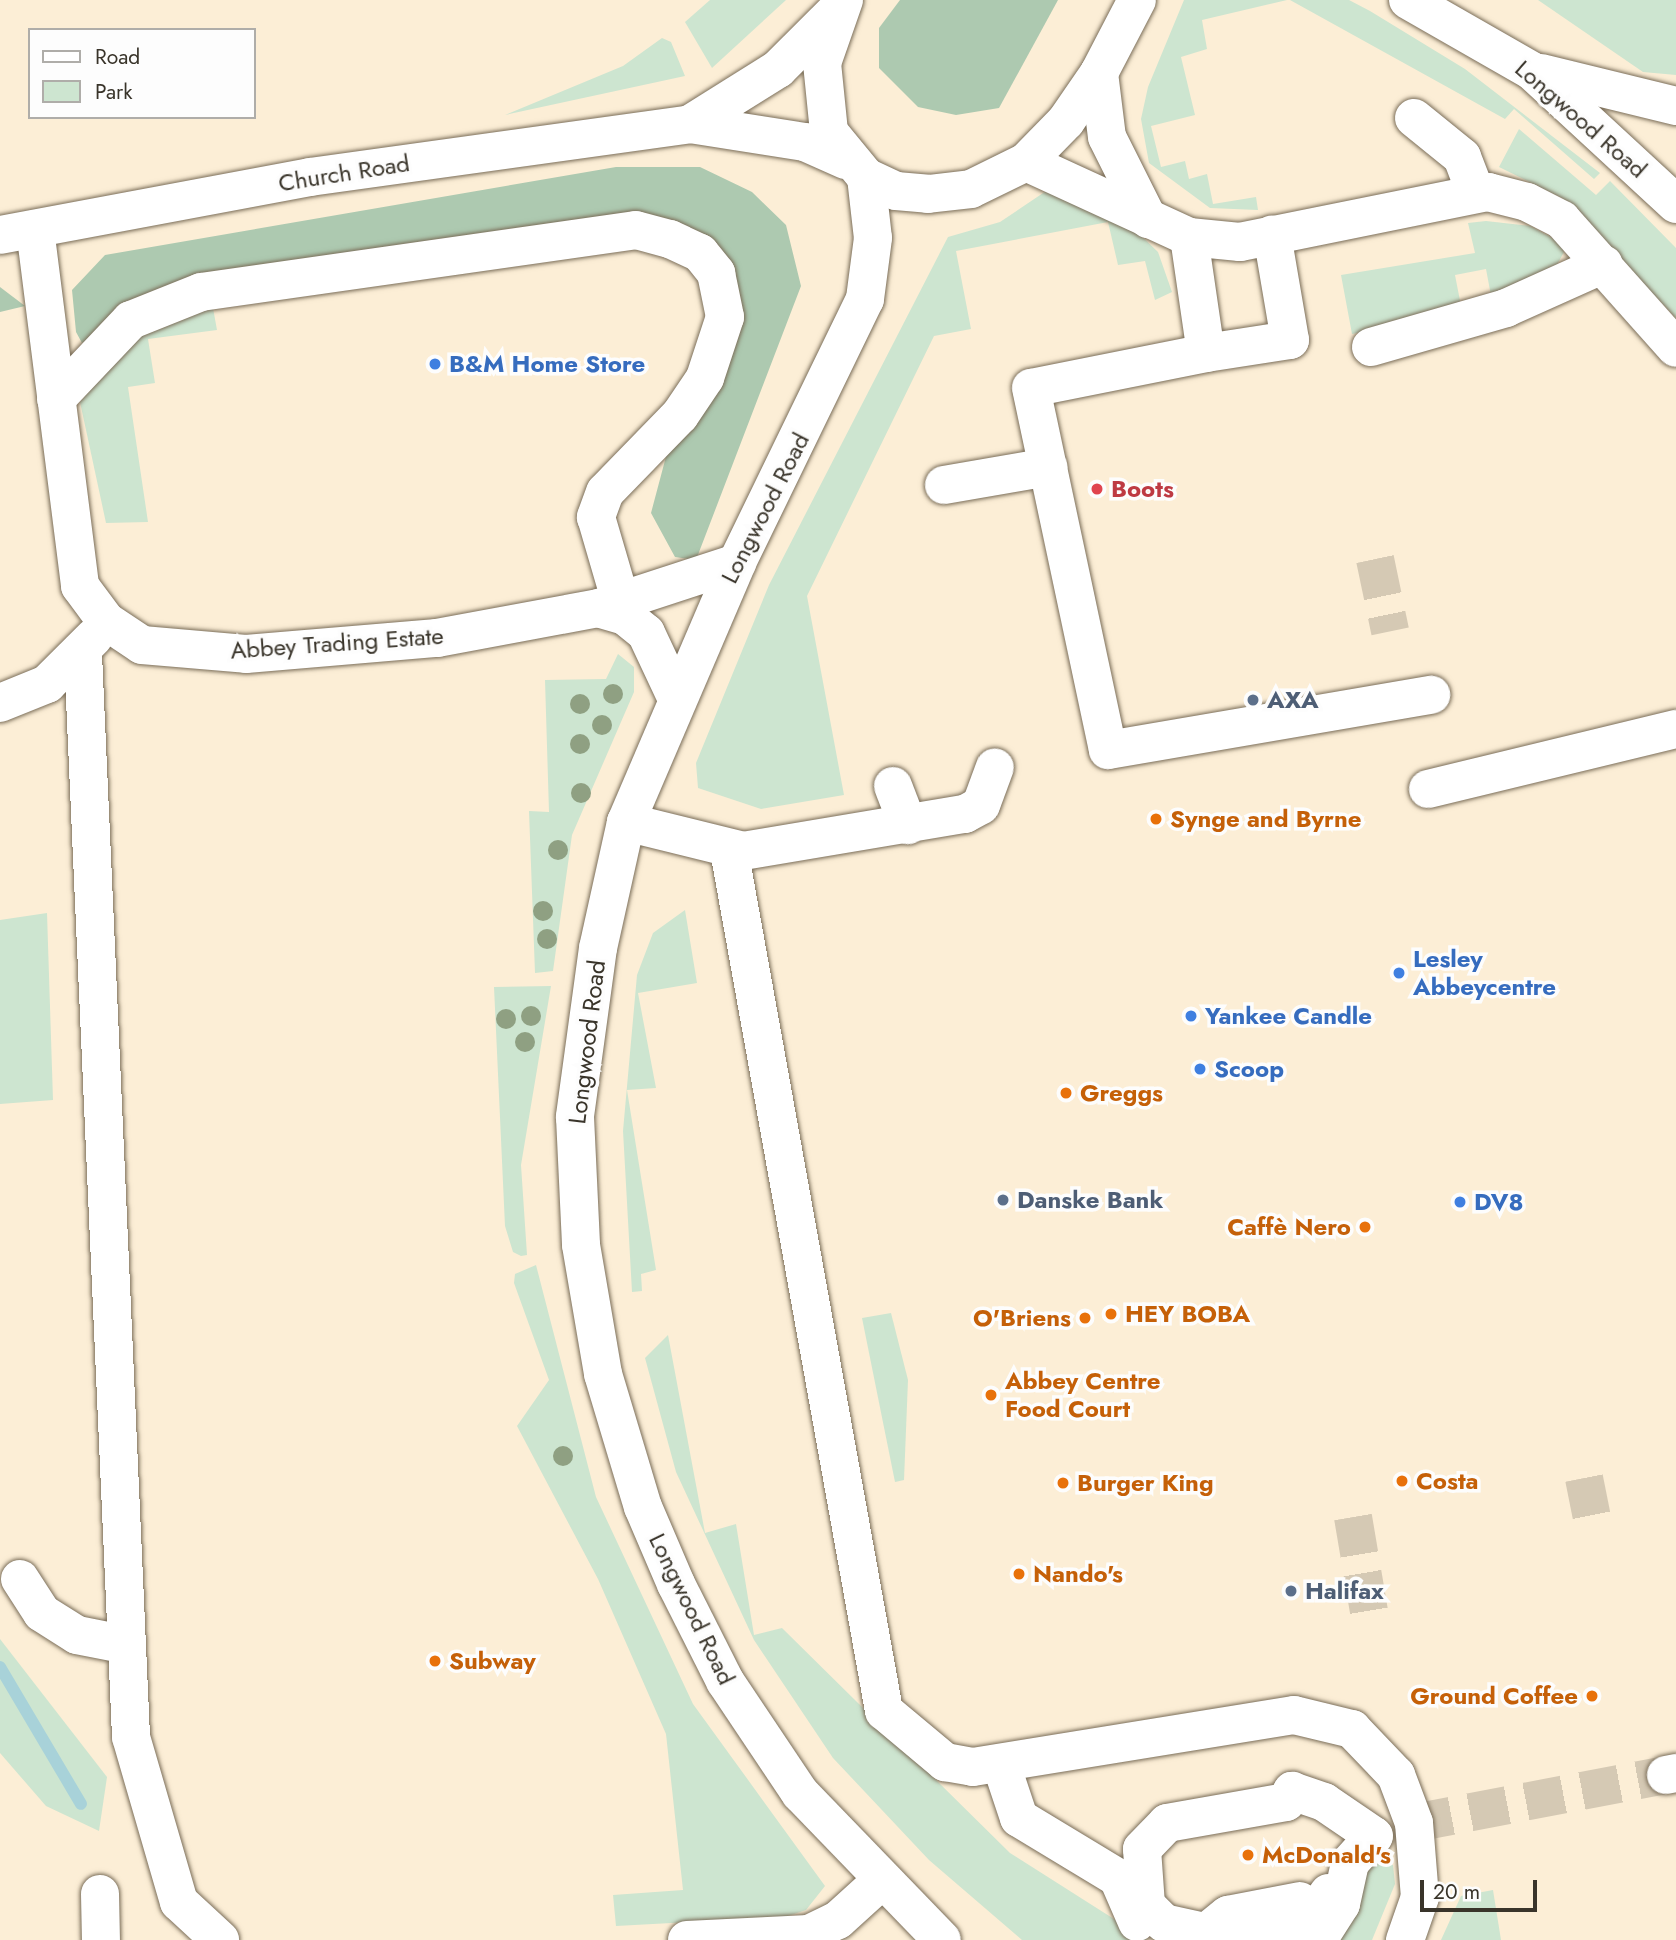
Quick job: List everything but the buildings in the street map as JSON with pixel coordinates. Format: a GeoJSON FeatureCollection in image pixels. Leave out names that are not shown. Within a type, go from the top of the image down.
{"type":"FeatureCollection","features":[{"type":"Feature","properties":{"kind":"street","name":"Church Road"},"geometry":{"type":"LineString","coordinates":[[17,232],[310,177],[690,124],[760,132],[855,168],[896,191],[928,194],[971,189],[1026,162],[1066,121],[1099,73],[1137,0]]}},
{"type":"Feature","properties":{"kind":"street","name":"Longwood Road"},"geometry":{"type":"LineString","coordinates":[[1408,0],[1532,71],[1676,204]]}},
{"type":"Feature","properties":{"kind":"street","name":"Church Road"},"geometry":{"type":"LineString","coordinates":[[690,124],[778,69],[842,4]]}},
{"type":"Feature","properties":{"kind":"street","name":"Longwood Road"},"geometry":{"type":"LineString","coordinates":[[842,4],[822,63],[822,109],[855,168],[873,238],[865,299],[737,563],[676,697],[626,822],[609,887],[575,1105],[581,1245],[603,1374],[643,1507],[709,1651],[800,1793],[881,1881],[942,1940]]}},
{"type":"Feature","properties":{"kind":"street"},"geometry":{"type":"LineString","coordinates":[[1532,71],[1656,106],[1676,106]]}},
{"type":"Feature","properties":{"kind":"street"},"geometry":{"type":"LineString","coordinates":[[1099,73],[1107,137],[1148,219]]}},
{"type":"Feature","properties":{"kind":"street"},"geometry":{"type":"LineString","coordinates":[[1414,118],[1462,157],[1476,193]]}},
{"type":"Feature","properties":{"kind":"street"},"geometry":{"type":"LineString","coordinates":[[1026,162],[1189,237],[1241,242],[1476,193],[1527,202],[1562,220],[1604,264],[1676,348]]}},
{"type":"Feature","properties":{"kind":"street"},"geometry":{"type":"LineString","coordinates":[[56,399],[131,320],[201,292],[636,230],[670,239],[699,253],[716,273],[724,317],[705,378],[680,415],[605,492],[596,517],[614,609],[646,633],[676,697]]}},
{"type":"Feature","properties":{"kind":"street","name":"Abbey Trading Estate"},"geometry":{"type":"LineString","coordinates":[[17,232],[56,399],[80,586],[106,621],[142,645],[246,654],[437,638],[614,609],[737,563]]}},
{"type":"Feature","properties":{"kind":"street"},"geometry":{"type":"LineString","coordinates":[[1272,235],[1290,340],[1206,353],[1031,388],[1108,750],[1431,695]]}},
{"type":"Feature","properties":{"kind":"street"},"geometry":{"type":"LineString","coordinates":[[1189,237],[1206,353]]}},
{"type":"Feature","properties":{"kind":"street"},"geometry":{"type":"LineString","coordinates":[[1371,347],[1506,309],[1604,264]]}},
{"type":"Feature","properties":{"kind":"street"},"geometry":{"type":"LineString","coordinates":[[944,485],[1048,467]]}},
{"type":"Feature","properties":{"kind":"street"},"geometry":{"type":"LineString","coordinates":[[0,703],[47,684],[83,654],[106,621]]}},
{"type":"Feature","properties":{"kind":"street"},"geometry":{"type":"LineString","coordinates":[[83,654],[131,1737],[179,1902],[220,1940]]}},
{"type":"Feature","properties":{"kind":"street"},"geometry":{"type":"LineString","coordinates":[[1428,789],[1676,729]]}},
{"type":"Feature","properties":{"kind":"street"},"geometry":{"type":"LineString","coordinates":[[626,822],[729,850],[908,825],[981,805],[995,767]]}},
{"type":"Feature","properties":{"kind":"street"},"geometry":{"type":"LineString","coordinates":[[893,786],[908,825]]}},
{"type":"Feature","properties":{"kind":"street"},"geometry":{"type":"LineString","coordinates":[[729,850],[884,1711],[945,1762],[1001,1764],[1294,1715],[1323,1718],[1377,1748],[1396,1775],[1414,1823],[1420,1897],[1405,1940]]}},
{"type":"Feature","properties":{"kind":"street"},"geometry":{"type":"LineString","coordinates":[[20,1579],[42,1613],[77,1635],[127,1645]]}},
{"type":"Feature","properties":{"kind":"street"},"geometry":{"type":"LineString","coordinates":[[1001,1764],[1020,1818],[1043,1838],[1118,1878],[1136,1922],[1157,1940]]}},
{"type":"Feature","properties":{"kind":"street"},"geometry":{"type":"LineString","coordinates":[[1362,1850],[1324,1802],[1292,1791],[1286,1802],[1167,1823],[1153,1834],[1139,1862],[1146,1905],[1164,1923],[1203,1935],[1241,1940],[1306,1925],[1362,1850],[1414,1823]]}},
{"type":"Feature","properties":{"kind":"street"},"geometry":{"type":"LineString","coordinates":[[1318,1940],[1341,1904],[1362,1850]]}},
{"type":"Feature","properties":{"kind":"street"},"geometry":{"type":"LineString","coordinates":[[687,1940],[809,1934],[838,1920],[881,1881]]}},
{"type":"Feature","properties":{"kind":"street"},"geometry":{"type":"LineString","coordinates":[[100,1894],[101,1940]]}},
{"type":"Feature","properties":{"kind":"street"},"geometry":{"type":"LineString","coordinates":[[1203,1935],[1228,1915],[1326,1896]]}},
{"type":"Feature","properties":{"kind":"green space"},"geometry":{"type":"Polygon","coordinates":[[[710,0],[786,0],[712,68],[685,22],[710,0]]]}},
{"type":"Feature","properties":{"kind":"green space"},"geometry":{"type":"Polygon","coordinates":[[[900,0],[1058,0],[999,108],[956,115],[918,107],[879,68],[879,28],[900,0]]]}},
{"type":"Feature","properties":{"kind":"green space"},"geometry":{"type":"Polygon","coordinates":[[[1184,0],[1287,0],[1202,20],[1207,49],[1181,57],[1195,115],[1151,126],[1161,167],[1185,161],[1189,179],[1207,174],[1213,204],[1256,197],[1258,210],[1210,208],[1149,163],[1141,119],[1148,87],[1184,0]]]}},
{"type":"Feature","properties":{"kind":"green space"},"geometry":{"type":"Polygon","coordinates":[[[1290,0],[1349,0],[1370,11],[1465,69],[1600,173],[1594,179],[1514,109],[1505,119],[1290,0]]]}},
{"type":"Feature","properties":{"kind":"green space"},"geometry":{"type":"Polygon","coordinates":[[[1538,0],[1676,0],[1676,75],[1643,72],[1538,0]]]}},
{"type":"Feature","properties":{"kind":"green space"},"geometry":{"type":"Polygon","coordinates":[[[662,38],[671,42],[685,76],[505,115],[623,66],[662,38]]]}},
{"type":"Feature","properties":{"kind":"green space"},"geometry":{"type":"Polygon","coordinates":[[[1519,129],[1596,195],[1610,181],[1676,248],[1676,318],[1562,198],[1499,167],[1519,129]]]}},
{"type":"Feature","properties":{"kind":"green space"},"geometry":{"type":"Polygon","coordinates":[[[616,167],[700,167],[752,192],[786,225],[801,286],[696,560],[675,557],[651,513],[672,434],[725,316],[670,239],[215,285],[82,343],[76,332],[72,290],[105,255],[616,167]]]}},
{"type":"Feature","properties":{"kind":"green space"},"geometry":{"type":"Polygon","coordinates":[[[1055,185],[1134,229],[1158,252],[1172,292],[1155,300],[1145,261],[1118,265],[1108,222],[956,251],[971,329],[934,336],[807,596],[844,795],[761,809],[698,788],[696,763],[769,585],[948,237],[1000,222],[1055,185]]]}},
{"type":"Feature","properties":{"kind":"green space"},"geometry":{"type":"Polygon","coordinates":[[[1486,221],[1530,226],[1560,242],[1564,252],[1553,272],[1492,301],[1486,269],[1455,275],[1462,311],[1352,334],[1341,275],[1475,253],[1468,223],[1486,221]]]}},
{"type":"Feature","properties":{"kind":"green space"},"geometry":{"type":"Polygon","coordinates":[[[0,287],[25,306],[0,312],[0,287]]]}},
{"type":"Feature","properties":{"kind":"green space"},"geometry":{"type":"Polygon","coordinates":[[[213,308],[217,330],[148,339],[155,383],[128,387],[148,522],[106,523],[80,402],[142,331],[213,308]]]}},
{"type":"Feature","properties":{"kind":"green space"},"geometry":{"type":"Polygon","coordinates":[[[618,654],[634,667],[634,692],[572,835],[553,971],[535,973],[529,811],[549,812],[545,680],[606,679],[618,654]]]}},
{"type":"Feature","properties":{"kind":"green space"},"geometry":{"type":"Polygon","coordinates":[[[685,910],[697,983],[638,993],[656,1088],[627,1090],[656,1270],[641,1274],[642,1291],[632,1292],[623,1131],[637,975],[653,933],[685,910]]]}},
{"type":"Feature","properties":{"kind":"green space"},"geometry":{"type":"Polygon","coordinates":[[[47,913],[53,1100],[0,1104],[0,920],[47,913]]]}},
{"type":"Feature","properties":{"kind":"green space"},"geometry":{"type":"Polygon","coordinates":[[[551,986],[521,1165],[527,1255],[521,1256],[513,1252],[505,1226],[494,987],[551,986]]]}},
{"type":"Feature","properties":{"kind":"green space"},"geometry":{"type":"Polygon","coordinates":[[[536,1265],[596,1497],[693,1704],[825,1886],[806,1910],[785,1917],[616,1926],[613,1895],[683,1890],[666,1734],[598,1579],[517,1426],[549,1380],[514,1283],[515,1274],[536,1265]]]}},
{"type":"Feature","properties":{"kind":"green space"},"geometry":{"type":"Polygon","coordinates":[[[891,1313],[908,1380],[904,1480],[895,1482],[862,1318],[891,1313]]]}},
{"type":"Feature","properties":{"kind":"green space"},"geometry":{"type":"Polygon","coordinates":[[[668,1335],[705,1533],[736,1524],[754,1635],[782,1628],[1010,1853],[1147,1940],[1022,1940],[929,1860],[833,1758],[754,1640],[676,1472],[645,1358],[668,1335]]]}},
{"type":"Feature","properties":{"kind":"green space"},"geometry":{"type":"Polygon","coordinates":[[[0,1639],[107,1777],[99,1831],[46,1806],[0,1753],[0,1639]]]}},
{"type":"Feature","properties":{"kind":"green space"},"geometry":{"type":"Polygon","coordinates":[[[1380,1862],[1393,1865],[1395,1884],[1372,1940],[1333,1940],[1370,1865],[1380,1862]]]}},
{"type":"Feature","properties":{"kind":"green space"},"geometry":{"type":"Polygon","coordinates":[[[1493,1890],[1501,1940],[1441,1940],[1461,1896],[1493,1890]]]}},
{"type":"Feature","properties":{"kind":"waterway"},"geometry":{"type":"LineString","coordinates":[[0,1667],[81,1804]]}},
{"type":"Feature","properties":{"kind":"tunnel"},"geometry":{"type":"LineString","coordinates":[[1375,559],[1390,631]]}},
{"type":"Feature","properties":{"kind":"tunnel"},"geometry":{"type":"LineString","coordinates":[[1584,1478],[1592,1518]]}},
{"type":"Feature","properties":{"kind":"tunnel"},"geometry":{"type":"LineString","coordinates":[[1353,1517],[1369,1612]]}},
{"type":"Feature","properties":{"kind":"tunnel"},"geometry":{"type":"LineString","coordinates":[[1414,1823],[1666,1775]]}},
{"type":"Feature","properties":{"kind":"place","name":"B&M Home Store"},"geometry":{"type":"Point","coordinates":[435,364]}},
{"type":"Feature","properties":{"kind":"place","name":"Boots"},"geometry":{"type":"Point","coordinates":[1097,489]}},
{"type":"Feature","properties":{"kind":"place","name":"AXA"},"geometry":{"type":"Point","coordinates":[1253,700]}},
{"type":"Feature","properties":{"kind":"place","name":"Synge and Byrne"},"geometry":{"type":"Point","coordinates":[1156,819]}},
{"type":"Feature","properties":{"kind":"place","name":"Lesley Abbeycentre"},"geometry":{"type":"Point","coordinates":[1399,973]}},
{"type":"Feature","properties":{"kind":"place","name":"Yankee Candle"},"geometry":{"type":"Point","coordinates":[1191,1016]}},
{"type":"Feature","properties":{"kind":"place","name":"Scoop"},"geometry":{"type":"Point","coordinates":[1200,1069]}},
{"type":"Feature","properties":{"kind":"place","name":"Greggs"},"geometry":{"type":"Point","coordinates":[1066,1093]}},
{"type":"Feature","properties":{"kind":"place","name":"Danske Bank"},"geometry":{"type":"Point","coordinates":[1003,1200]}},
{"type":"Feature","properties":{"kind":"place","name":"DV8"},"geometry":{"type":"Point","coordinates":[1460,1202]}},
{"type":"Feature","properties":{"kind":"place","name":"Caffè Nero"},"geometry":{"type":"Point","coordinates":[1365,1227]}},
{"type":"Feature","properties":{"kind":"place","name":"HEY BOBA"},"geometry":{"type":"Point","coordinates":[1111,1314]}},
{"type":"Feature","properties":{"kind":"place","name":"O'Briens"},"geometry":{"type":"Point","coordinates":[1085,1318]}},
{"type":"Feature","properties":{"kind":"place","name":"Abbey Centre Food Court"},"geometry":{"type":"Point","coordinates":[991,1395]}},
{"type":"Feature","properties":{"kind":"place","name":"Costa"},"geometry":{"type":"Point","coordinates":[1402,1481]}},
{"type":"Feature","properties":{"kind":"place","name":"Burger King"},"geometry":{"type":"Point","coordinates":[1063,1483]}},
{"type":"Feature","properties":{"kind":"place","name":"Nando's"},"geometry":{"type":"Point","coordinates":[1019,1574]}},
{"type":"Feature","properties":{"kind":"place","name":"Halifax"},"geometry":{"type":"Point","coordinates":[1291,1591]}},
{"type":"Feature","properties":{"kind":"place","name":"Subway"},"geometry":{"type":"Point","coordinates":[435,1661]}},
{"type":"Feature","properties":{"kind":"place","name":"Ground Coffee"},"geometry":{"type":"Point","coordinates":[1592,1696]}},
{"type":"Feature","properties":{"kind":"place","name":"McDonald's"},"geometry":{"type":"Point","coordinates":[1248,1855]}}]}
